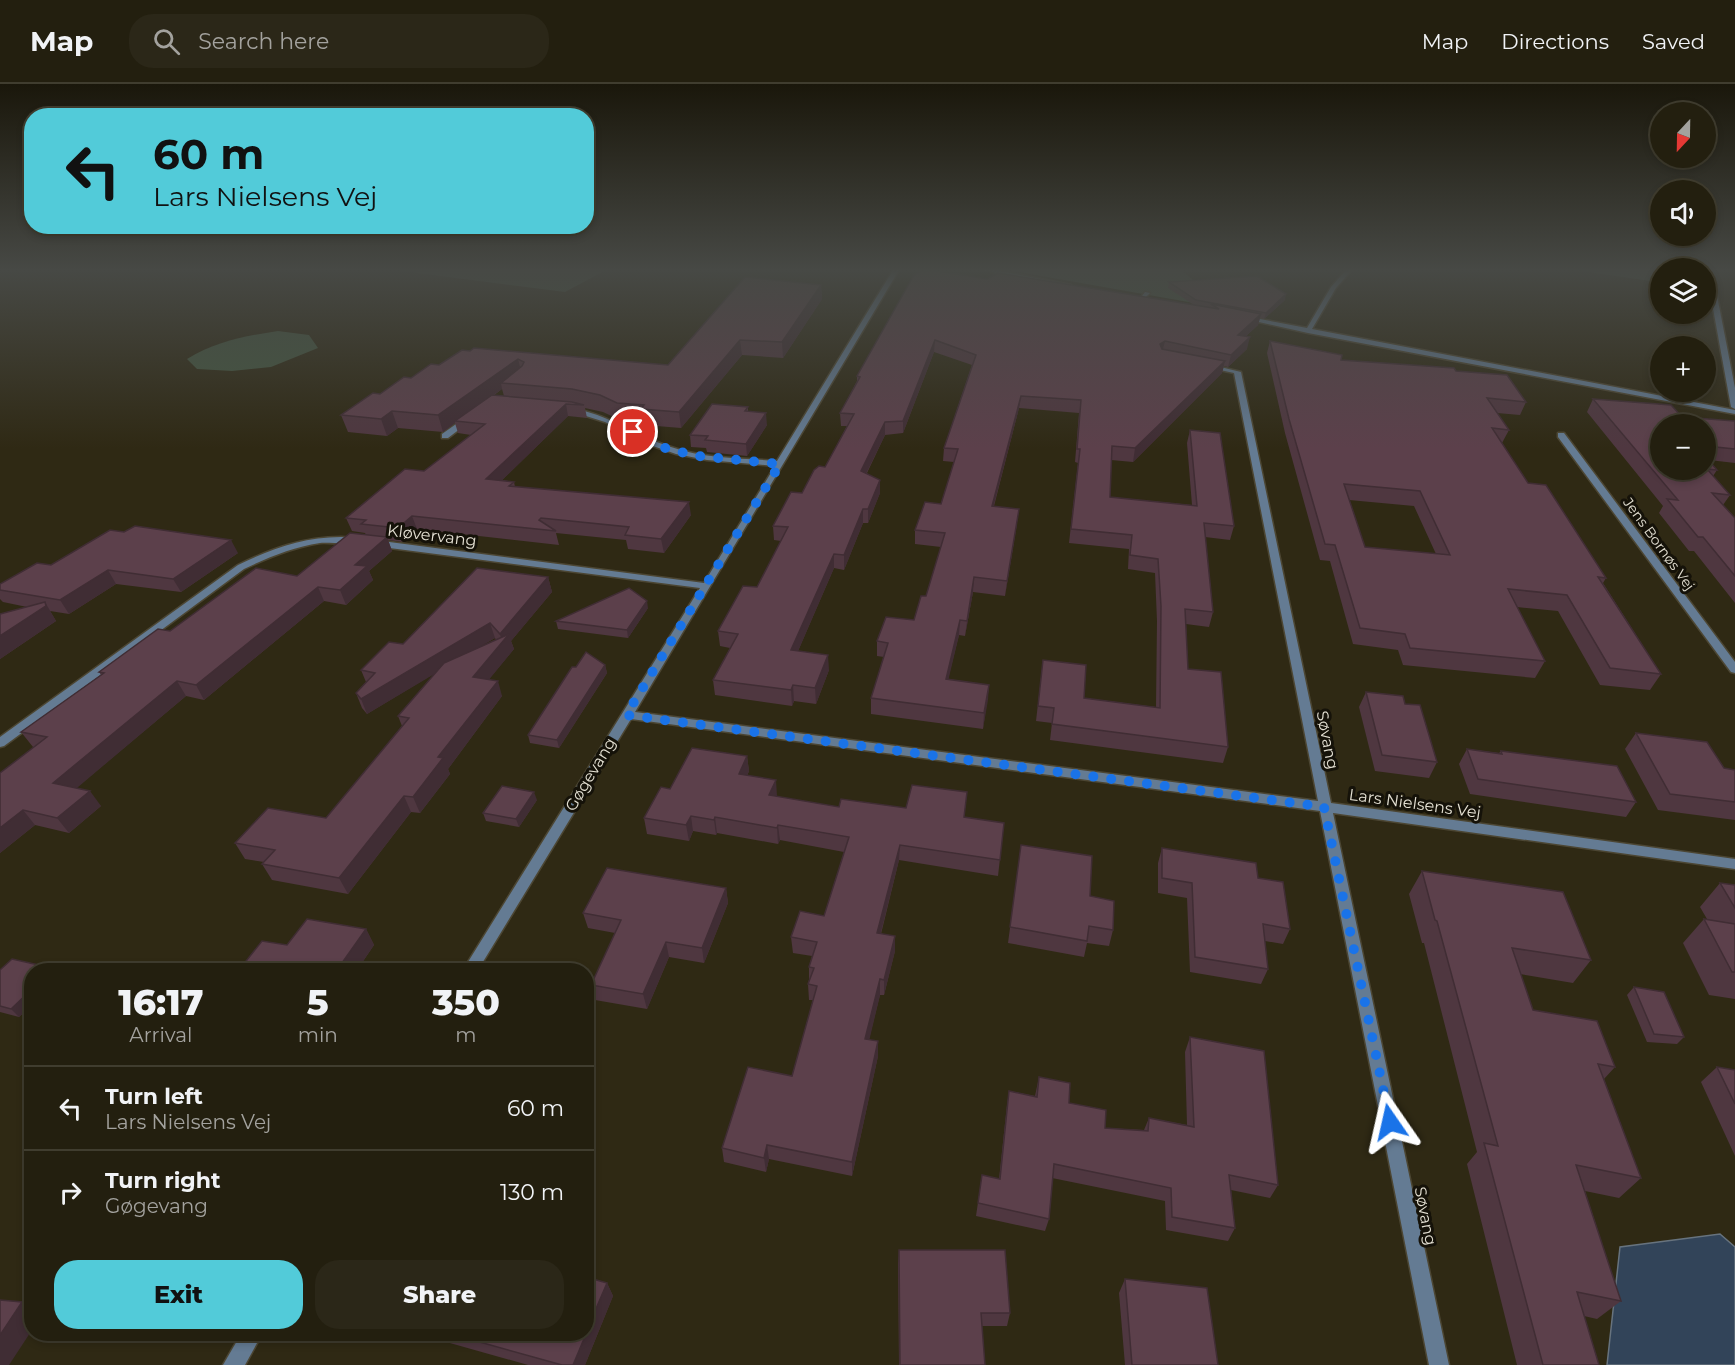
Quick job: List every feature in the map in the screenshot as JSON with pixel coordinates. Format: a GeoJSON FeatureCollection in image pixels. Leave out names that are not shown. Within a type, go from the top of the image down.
{"type":"FeatureCollection","features":[{"type":"Feature","properties":{"kind":"street","name":"Gøgevang"},"geometry":{"type":"LineString","coordinates":[[474,963],[860,330]]}},
{"type":"Feature","properties":{"kind":"street"},"geometry":{"type":"LineString","coordinates":[[1302,330],[1735,412]]}},
{"type":"Feature","properties":{"kind":"street"},"geometry":{"type":"LineString","coordinates":[[1720,330],[1735,407]]}},
{"type":"Feature","properties":{"kind":"street","name":"Søvang"},"geometry":{"type":"LineString","coordinates":[[1193,363],[1237,372],[1439,1365]]}},
{"type":"Feature","properties":{"kind":"street"},"geometry":{"type":"LineString","coordinates":[[563,409],[600,416],[665,448],[697,456],[780,464]]}},
{"type":"Feature","properties":{"kind":"street"},"geometry":{"type":"LineString","coordinates":[[445,436],[473,416]]}},
{"type":"Feature","properties":{"kind":"street","name":"Jens Bornøs Vej"},"geometry":{"type":"LineString","coordinates":[[1561,435],[1735,670]]}},
{"type":"Feature","properties":{"kind":"street","name":"Kløvervang"},"geometry":{"type":"LineString","coordinates":[[0,742],[241,567],[275,550],[307,541],[348,540],[706,586]]}},
{"type":"Feature","properties":{"kind":"street","name":"Lars Nielsens Vej"},"geometry":{"type":"LineString","coordinates":[[626,715],[1735,864]]}},
{"type":"Feature","properties":{"kind":"street"},"geometry":{"type":"LineString","coordinates":[[233,1365],[248,1341]]}},
{"type":"Feature","properties":{"kind":"green space"},"geometry":{"type":"Polygon","coordinates":[[[278,331],[309,335],[318,348],[271,367],[232,371],[197,369],[187,359],[231,340],[278,331]]]}},
{"type":"Feature","properties":{"kind":"water"},"geometry":{"type":"Polygon","coordinates":[[[1720,1234],[1735,1247],[1735,1365],[1607,1365],[1620,1247],[1720,1234]]]}},
{"type":"Feature","properties":{"kind":"building"},"geometry":{"type":"Polygon","coordinates":[[[699,330],[790,330],[782,342],[740,340],[679,412],[641,409],[644,405],[617,403],[600,395],[572,389],[501,383],[522,366],[524,362],[518,359],[438,415],[392,411],[381,419],[341,415],[373,393],[380,394],[404,377],[411,378],[431,364],[439,365],[462,350],[470,351],[474,348],[668,365],[699,330]]]}},
{"type":"Feature","properties":{"kind":"building"},"geometry":{"type":"Polygon","coordinates":[[[883,330],[1244,330],[1238,335],[1250,337],[1231,355],[1165,341],[1160,344],[1162,349],[1225,361],[1135,448],[1112,446],[1110,497],[1197,506],[1190,430],[1220,433],[1234,526],[1204,523],[1213,612],[1185,609],[1188,669],[1221,672],[1228,747],[1052,724],[1054,708],[1038,706],[1043,660],[1086,665],[1084,698],[1160,708],[1161,606],[1158,559],[1130,555],[1132,535],[1071,529],[1080,449],[1077,449],[1081,400],[1021,396],[992,506],[1019,509],[1007,581],[974,577],[967,621],[960,620],[946,679],[989,685],[984,713],[871,698],[888,643],[877,641],[886,617],[914,620],[921,596],[926,596],[945,533],[915,530],[925,502],[941,504],[958,449],[944,448],[976,355],[935,340],[903,421],[885,422],[861,471],[880,480],[868,509],[863,509],[844,555],[834,554],[791,650],[828,655],[815,688],[793,685],[791,690],[713,680],[738,634],[718,631],[743,586],[757,587],[788,527],[773,526],[791,492],[802,493],[814,470],[819,466],[825,467],[854,414],[840,413],[860,377],[857,376],[883,330]]]}},
{"type":"Feature","properties":{"kind":"building"},"geometry":{"type":"Polygon","coordinates":[[[1270,341],[1342,355],[1341,360],[1454,368],[1456,371],[1507,375],[1526,402],[1487,398],[1509,430],[1492,428],[1528,483],[1546,485],[1606,578],[1598,577],[1661,674],[1610,668],[1567,595],[1508,589],[1545,661],[1410,648],[1405,634],[1360,628],[1335,545],[1325,544],[1289,419],[1270,341]],[[1344,484],[1365,547],[1450,555],[1420,491],[1344,484]]]}},
{"type":"Feature","properties":{"kind":"building"},"geometry":{"type":"Polygon","coordinates":[[[492,395],[584,405],[566,404],[486,479],[514,482],[509,486],[689,502],[661,539],[625,535],[629,527],[541,518],[539,520],[556,531],[412,516],[398,528],[361,524],[366,520],[346,518],[405,469],[424,471],[485,424],[455,421],[492,395]]]}},
{"type":"Feature","properties":{"kind":"building"},"geometry":{"type":"Polygon","coordinates":[[[1593,399],[1671,405],[1679,414],[1650,414],[1650,467],[1593,399]]]}},
{"type":"Feature","properties":{"kind":"building"},"geometry":{"type":"Polygon","coordinates":[[[712,404],[748,407],[745,411],[766,413],[746,444],[705,440],[708,436],[690,435],[712,404]]]}},
{"type":"Feature","properties":{"kind":"building"},"geometry":{"type":"Polygon","coordinates":[[[1716,420],[1735,421],[1735,449],[1716,447],[1716,420]]]}},
{"type":"Feature","properties":{"kind":"building"},"geometry":{"type":"Polygon","coordinates":[[[1716,479],[1730,495],[1712,493],[1735,518],[1735,576],[1703,537],[1698,537],[1667,499],[1678,500],[1661,480],[1716,479]]]}},
{"type":"Feature","properties":{"kind":"building"},"geometry":{"type":"Polygon","coordinates":[[[135,526],[231,540],[173,579],[108,570],[60,600],[0,590],[0,584],[37,563],[51,565],[110,530],[124,532],[135,526]]]}},
{"type":"Feature","properties":{"kind":"building"},"geometry":{"type":"Polygon","coordinates":[[[350,533],[387,537],[355,565],[367,566],[340,590],[318,587],[196,685],[177,681],[53,783],[90,791],[57,818],[23,810],[0,828],[0,773],[47,737],[21,732],[104,673],[99,672],[158,629],[170,631],[256,568],[297,576],[350,533]]]}},
{"type":"Feature","properties":{"kind":"building"},"geometry":{"type":"Polygon","coordinates":[[[477,568],[548,577],[500,634],[490,623],[361,699],[356,693],[375,673],[361,670],[389,642],[403,644],[477,568]]]}},
{"type":"Feature","properties":{"kind":"building"},"geometry":{"type":"Polygon","coordinates":[[[629,588],[647,601],[627,630],[556,621],[629,588]]]}},
{"type":"Feature","properties":{"kind":"building"},"geometry":{"type":"Polygon","coordinates":[[[45,602],[46,606],[0,636],[0,614],[45,602]]]}},
{"type":"Feature","properties":{"kind":"building"},"geometry":{"type":"Polygon","coordinates":[[[509,634],[473,677],[498,681],[438,757],[443,758],[413,797],[404,796],[339,878],[262,864],[275,850],[235,843],[268,808],[326,818],[409,718],[398,716],[444,663],[509,634]]]}},
{"type":"Feature","properties":{"kind":"building"},"geometry":{"type":"Polygon","coordinates":[[[586,652],[605,665],[557,740],[528,735],[572,667],[576,667],[586,652]]]}},
{"type":"Feature","properties":{"kind":"building"},"geometry":{"type":"Polygon","coordinates":[[[1366,692],[1403,696],[1405,704],[1420,705],[1437,762],[1382,755],[1366,692]]]}},
{"type":"Feature","properties":{"kind":"building"},"geometry":{"type":"Polygon","coordinates":[[[1636,733],[1707,742],[1724,768],[1735,770],[1735,802],[1670,794],[1636,733]]]}},
{"type":"Feature","properties":{"kind":"building"},"geometry":{"type":"Polygon","coordinates":[[[692,748],[747,756],[739,774],[776,780],[769,795],[839,807],[841,799],[906,808],[912,785],[967,792],[964,817],[1004,823],[1000,860],[900,845],[877,933],[895,936],[884,980],[880,979],[865,1039],[878,1041],[852,1162],[767,1145],[764,1158],[722,1148],[748,1067],[792,1076],[817,986],[808,984],[814,968],[809,967],[817,942],[791,937],[800,911],[824,916],[849,837],[715,817],[714,820],[691,816],[686,825],[644,818],[661,787],[670,789],[692,748]]]}},
{"type":"Feature","properties":{"kind":"building"},"geometry":{"type":"Polygon","coordinates":[[[1467,749],[1502,754],[1501,751],[1617,766],[1636,802],[1478,779],[1467,749]]]}},
{"type":"Feature","properties":{"kind":"building"},"geometry":{"type":"Polygon","coordinates":[[[502,786],[534,792],[516,819],[483,813],[502,786]]]}},
{"type":"Feature","properties":{"kind":"building"},"geometry":{"type":"Polygon","coordinates":[[[1021,845],[1092,856],[1090,896],[1114,901],[1113,930],[1089,926],[1087,941],[1010,927],[1021,845]]]}},
{"type":"Feature","properties":{"kind":"building"},"geometry":{"type":"Polygon","coordinates":[[[1162,848],[1256,863],[1258,878],[1283,882],[1290,929],[1263,924],[1268,969],[1195,957],[1192,883],[1162,878],[1162,848]]]}},
{"type":"Feature","properties":{"kind":"building"},"geometry":{"type":"Polygon","coordinates":[[[607,868],[726,888],[702,948],[666,942],[643,994],[594,986],[594,978],[621,920],[583,913],[607,868]]]}},
{"type":"Feature","properties":{"kind":"building"},"geometry":{"type":"Polygon","coordinates":[[[1422,871],[1563,892],[1591,960],[1512,948],[1533,1010],[1597,1021],[1615,1067],[1598,1064],[1641,1178],[1576,1165],[1621,1301],[1577,1292],[1599,1365],[1543,1365],[1484,1143],[1498,1146],[1422,871]]]}},
{"type":"Feature","properties":{"kind":"building"},"geometry":{"type":"Polygon","coordinates":[[[1720,883],[1735,885],[1735,908],[1720,883]]]}},
{"type":"Feature","properties":{"kind":"building"},"geometry":{"type":"Polygon","coordinates":[[[307,919],[366,929],[342,963],[245,963],[262,941],[287,945],[307,919]]]}},
{"type":"Feature","properties":{"kind":"building"},"geometry":{"type":"Polygon","coordinates":[[[1704,919],[1735,924],[1735,972],[1732,972],[1704,919]]]}},
{"type":"Feature","properties":{"kind":"building"},"geometry":{"type":"Polygon","coordinates":[[[12,959],[30,963],[24,963],[24,997],[11,1009],[0,1006],[0,970],[12,959]]]}},
{"type":"Feature","properties":{"kind":"building"},"geometry":{"type":"Polygon","coordinates":[[[1634,987],[1664,992],[1684,1037],[1654,1034],[1634,987]]]}},
{"type":"Feature","properties":{"kind":"building"},"geometry":{"type":"Polygon","coordinates":[[[1190,1037],[1264,1051],[1278,1185],[1229,1175],[1235,1228],[1172,1217],[1171,1188],[1054,1164],[1049,1219],[978,1203],[982,1175],[1000,1179],[1009,1091],[1037,1097],[1039,1077],[1070,1083],[1069,1103],[1106,1110],[1105,1128],[1148,1131],[1149,1118],[1194,1127],[1190,1037]]]}},
{"type":"Feature","properties":{"kind":"building"},"geometry":{"type":"Polygon","coordinates":[[[1717,1067],[1735,1070],[1735,1104],[1717,1067]]]}},
{"type":"Feature","properties":{"kind":"building"},"geometry":{"type":"Polygon","coordinates":[[[899,1250],[1005,1250],[1010,1313],[981,1313],[985,1365],[900,1365],[899,1250]]]}},
{"type":"Feature","properties":{"kind":"building"},"geometry":{"type":"Polygon","coordinates":[[[594,1279],[607,1283],[594,1313],[594,1279]]]}},
{"type":"Feature","properties":{"kind":"building"},"geometry":{"type":"Polygon","coordinates":[[[1125,1279],[1207,1288],[1218,1365],[1132,1365],[1125,1279]]]}},
{"type":"Feature","properties":{"kind":"building"},"geometry":{"type":"Polygon","coordinates":[[[0,1300],[22,1302],[0,1335],[0,1300]]]}},
{"type":"Feature","properties":{"kind":"building"},"geometry":{"type":"Polygon","coordinates":[[[476,1341],[583,1341],[573,1365],[562,1365],[476,1341]]]}},
{"type":"Feature","properties":{"kind":"route"},"geometry":{"type":"LineString","coordinates":[[633,432],[665,448],[697,456],[780,464],[720,566],[626,715],[1324,807],[1390,1122]]}}]}
